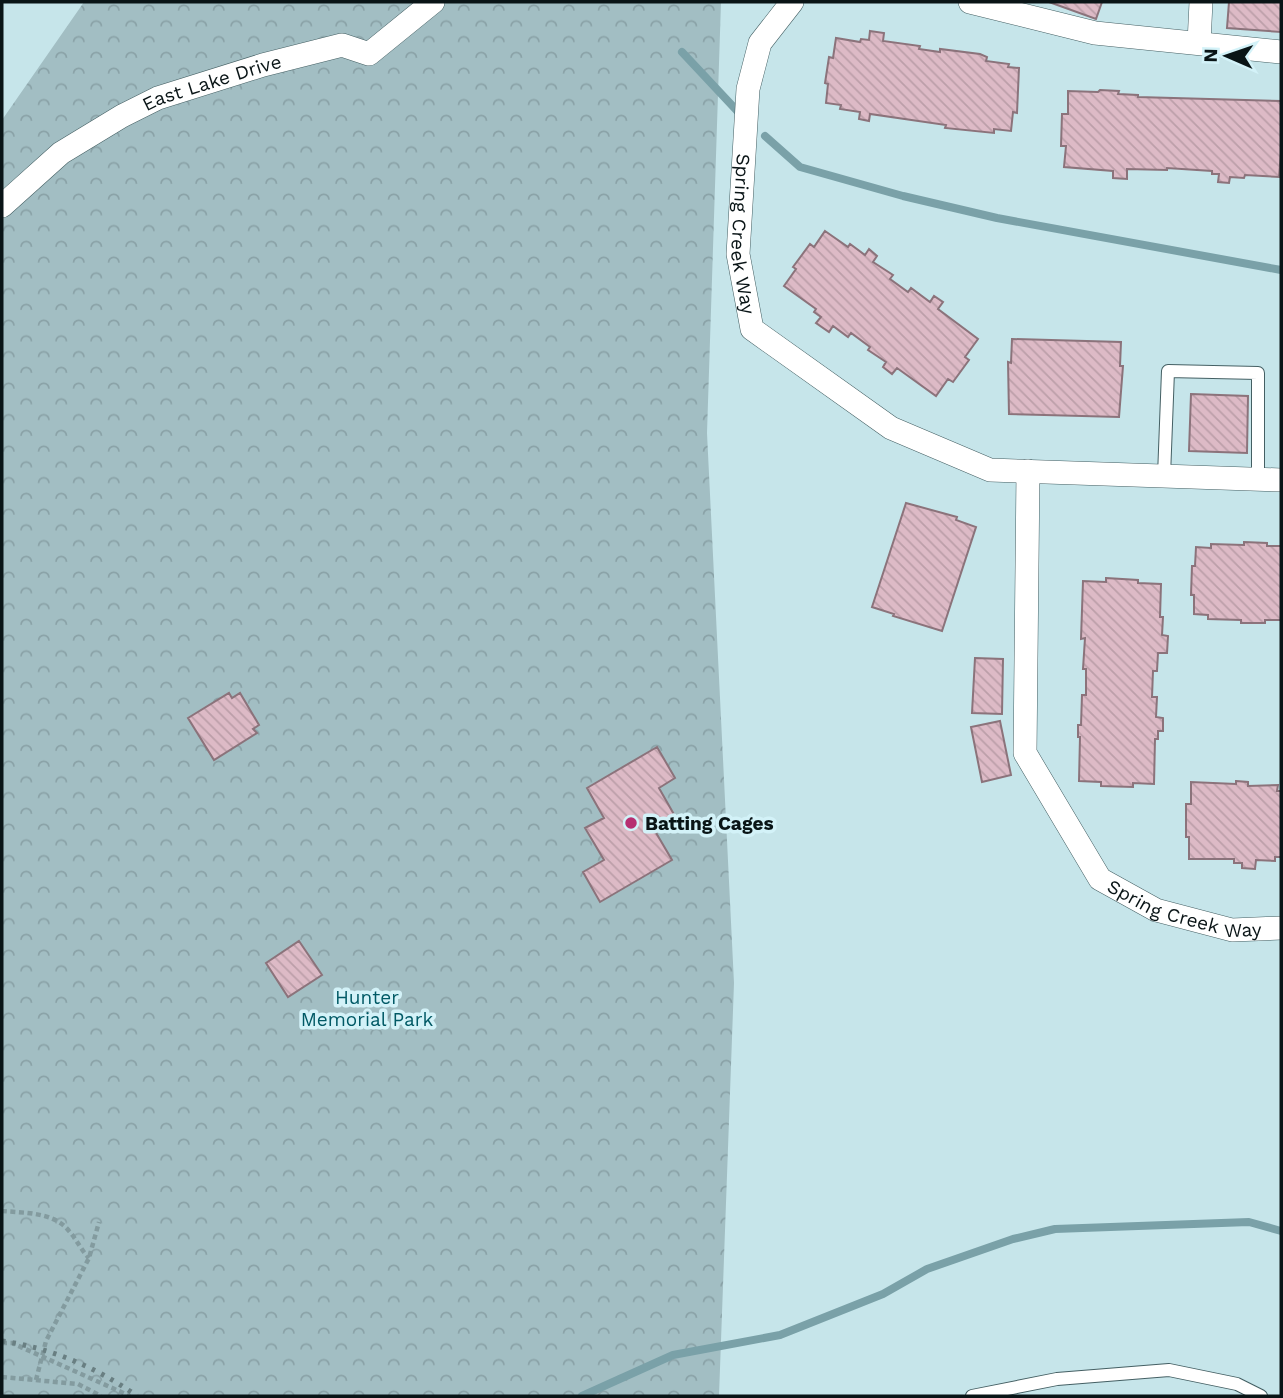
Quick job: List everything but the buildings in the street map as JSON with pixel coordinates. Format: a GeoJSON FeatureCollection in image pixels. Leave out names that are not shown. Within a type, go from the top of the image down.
{"type":"FeatureCollection","features":[{"type":"Feature","properties":{"kind":"street","name":"East Lake Drive"},"geometry":{"type":"LineString","coordinates":[[2,206],[61,153],[158,98],[263,65],[342,45],[369,54],[433,2]]}},
{"type":"Feature","properties":{"kind":"street","name":"Spring Creek Way"},"geometry":{"type":"LineString","coordinates":[[792,2],[760,43],[748,89],[738,254],[751,329],[891,428],[990,470],[1281,480]]}},
{"type":"Feature","properties":{"kind":"street"},"geometry":{"type":"LineString","coordinates":[[970,2],[1094,33],[1281,52]]}},
{"type":"Feature","properties":{"kind":"street"},"geometry":{"type":"LineString","coordinates":[[1199,43],[1201,2]]}},
{"type":"Feature","properties":{"kind":"street","name":"Spring Creek Way"},"geometry":{"type":"LineString","coordinates":[[1028,471],[1025,753],[1100,879],[1156,910],[1232,930],[1281,928]]}},
{"type":"Feature","properties":{"kind":"lane"},"geometry":{"type":"LineString","coordinates":[[1164,476],[1168,371],[1258,373],[1258,479]]}},
{"type":"Feature","properties":{"kind":"lane"},"geometry":{"type":"LineString","coordinates":[[972,1396],[1057,1379],[1170,1370],[1237,1384],[1261,1396]]}},
{"type":"Feature","properties":{"kind":"path"},"geometry":{"type":"LineString","coordinates":[[2,1211],[54,1218],[69,1231],[89,1258]]}},
{"type":"Feature","properties":{"kind":"path"},"geometry":{"type":"LineString","coordinates":[[36,1380],[46,1341],[89,1258],[99,1222]]}},
{"type":"Feature","properties":{"kind":"path"},"geometry":{"type":"LineString","coordinates":[[2,1343],[12,1343],[130,1396]]}},
{"type":"Feature","properties":{"kind":"path"},"geometry":{"type":"LineString","coordinates":[[2,1377],[78,1384],[101,1396]]}},
{"type":"Feature","properties":{"kind":"green space","name":"Hunter Memorial Park"},"geometry":{"type":"Polygon","coordinates":[[[84,2],[721,2],[707,433],[734,983],[719,1396],[2,1396],[2,120],[84,2]]]}},
{"type":"Feature","properties":{"kind":"waterway"},"geometry":{"type":"LineString","coordinates":[[682,52],[741,115]]}},
{"type":"Feature","properties":{"kind":"waterway"},"geometry":{"type":"LineString","coordinates":[[765,136],[800,167],[903,196],[997,218],[1281,270]]}},
{"type":"Feature","properties":{"kind":"waterway"},"geometry":{"type":"LineString","coordinates":[[582,1396],[673,1355],[780,1335],[883,1294],[927,1269],[1013,1239],[1055,1229],[1249,1222],[1281,1231]]}},
{"type":"Feature","properties":{"kind":"railway"},"geometry":{"type":"LineString","coordinates":[[2,1341],[38,1348],[72,1360],[106,1376],[137,1396]]}},
{"type":"Feature","properties":{"kind":"place","name":"Batting Cages"},"geometry":{"type":"Point","coordinates":[631,823]}}]}
